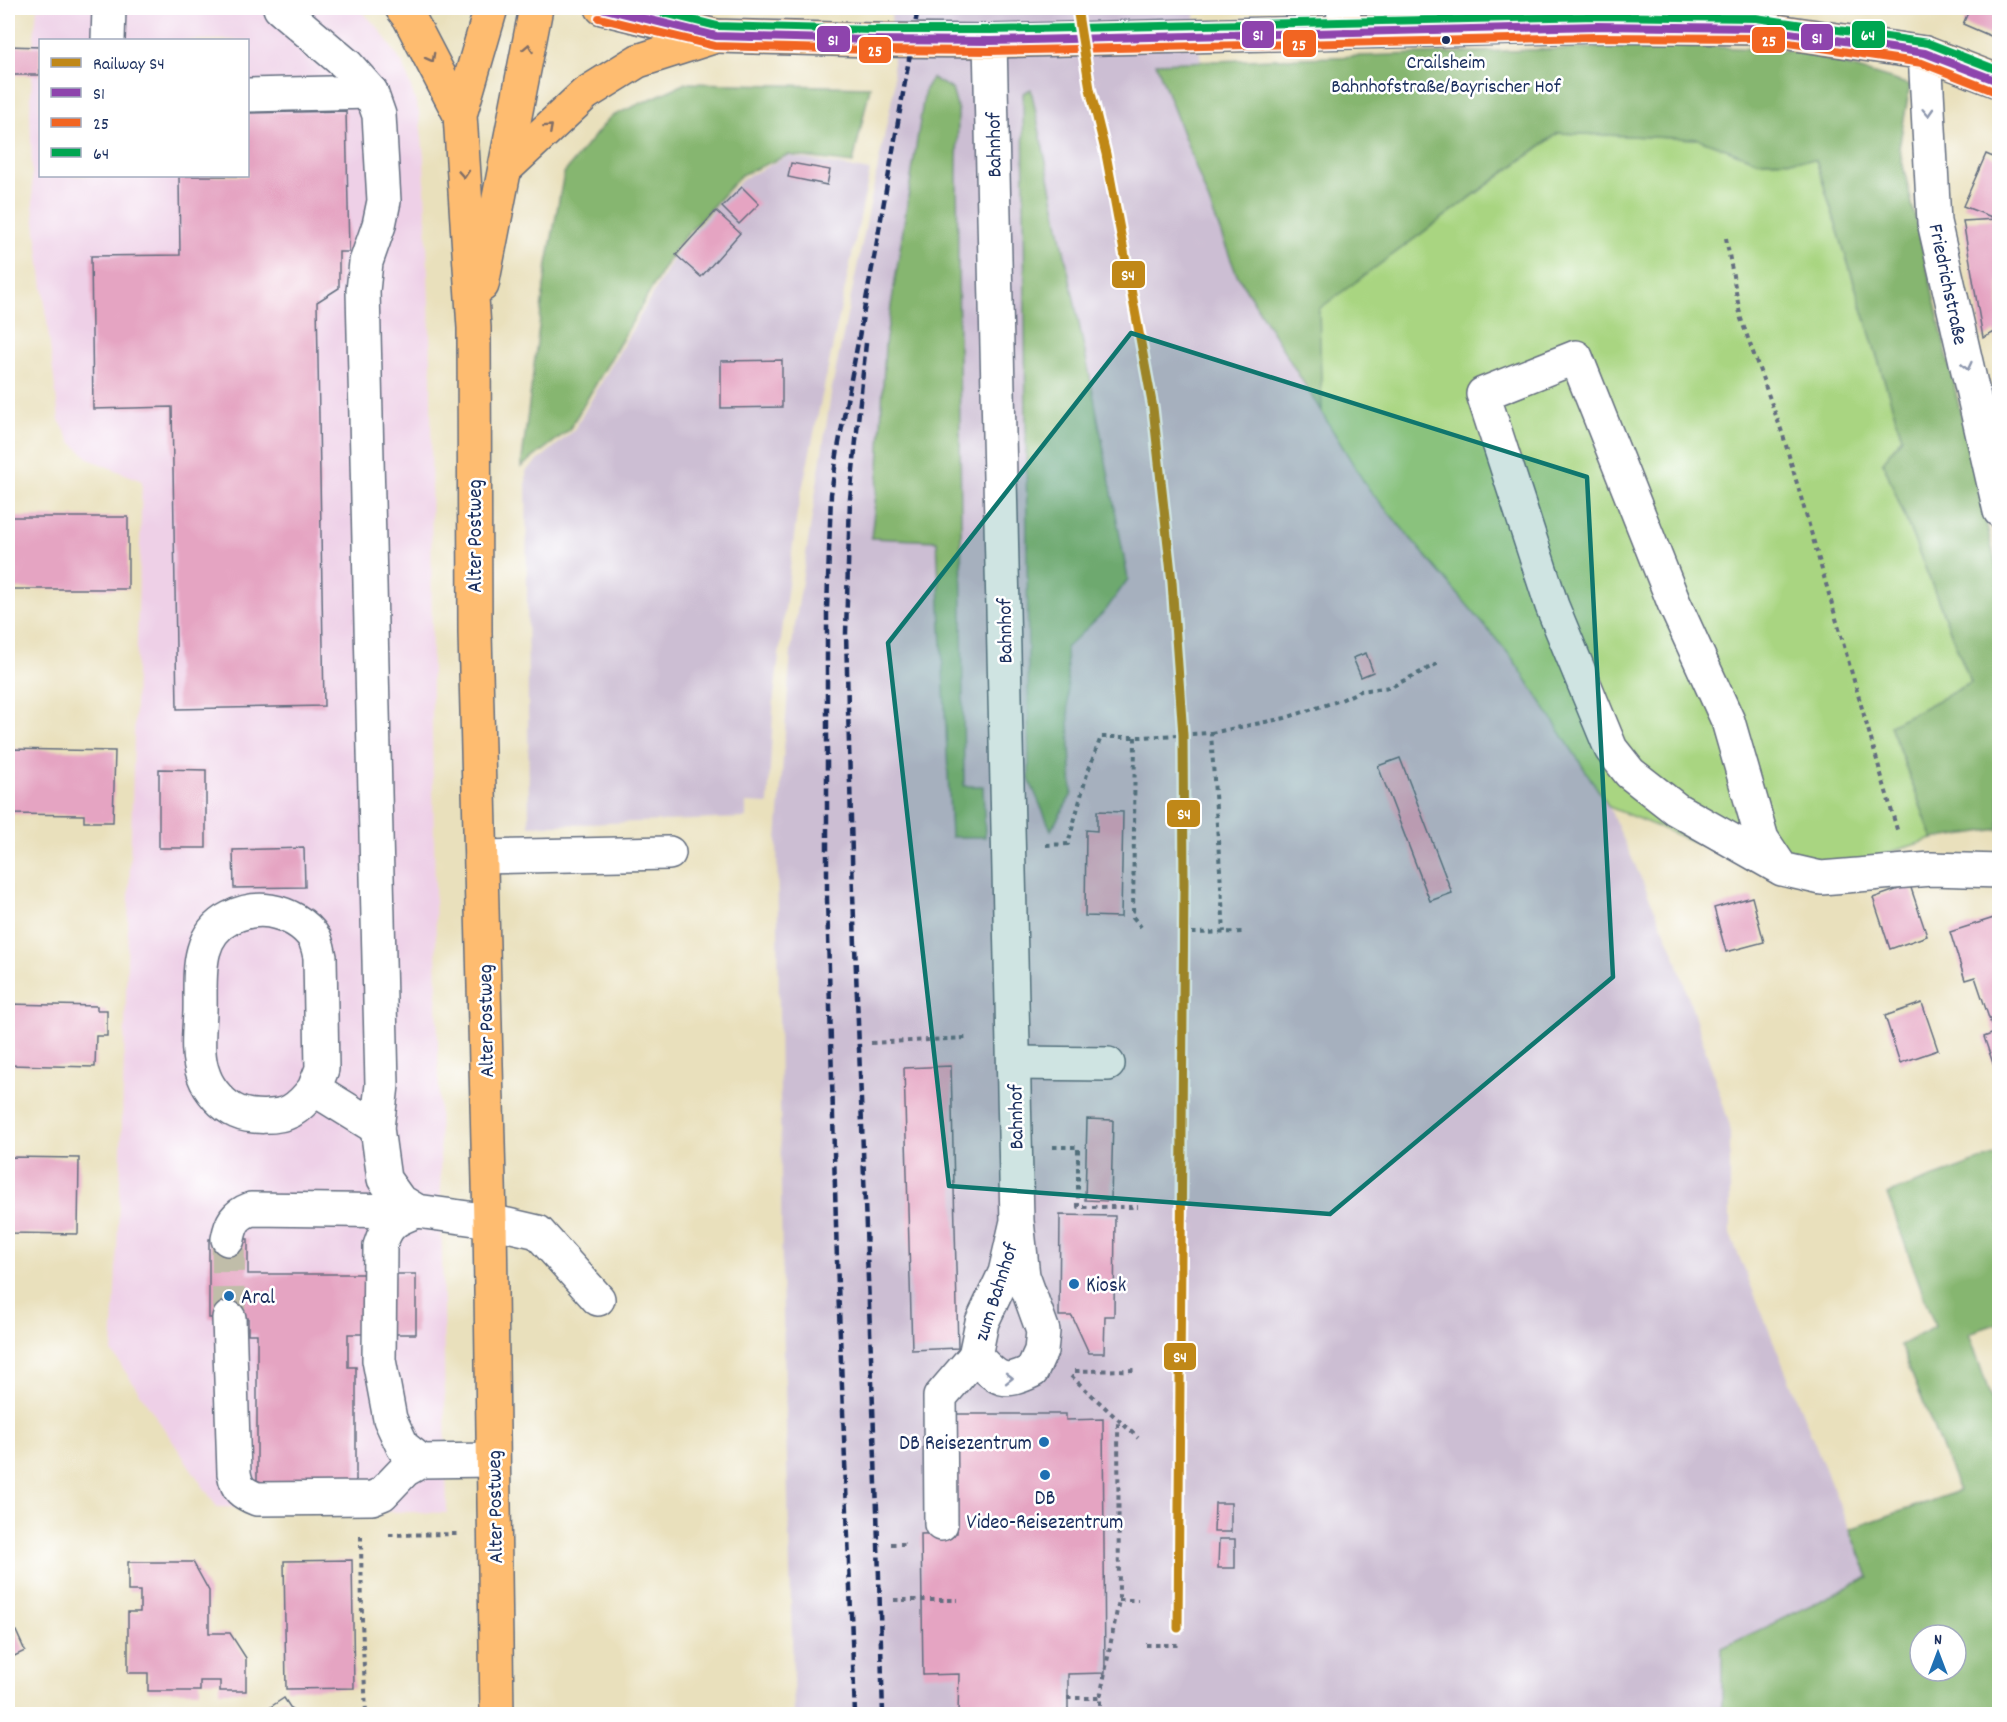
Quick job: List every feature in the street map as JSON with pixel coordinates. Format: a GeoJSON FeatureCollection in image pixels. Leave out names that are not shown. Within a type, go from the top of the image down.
{"type":"FeatureCollection","features":[{"type":"Feature","properties":{"kind":"main road","name":"Alter Postweg"},"geometry":{"type":"LineString","coordinates":[[402,8],[409,17],[460,115]]}},
{"type":"Feature","properties":{"kind":"main road","name":"Alter Postweg"},"geometry":{"type":"LineString","coordinates":[[490,8],[460,115],[474,328],[475,633],[490,1221],[497,1714]]}},
{"type":"Feature","properties":{"kind":"main road","name":"Alter Postweg"},"geometry":{"type":"LineString","coordinates":[[474,328],[536,8]]}},
{"type":"Feature","properties":{"kind":"main road"},"geometry":{"type":"LineString","coordinates":[[602,8],[717,36],[990,40],[1343,20],[1597,26],[1754,18],[1925,53],[2000,82]]}},
{"type":"Feature","properties":{"kind":"main road"},"geometry":{"type":"LineString","coordinates":[[506,168],[585,94],[638,61],[717,36]]}},
{"type":"Feature","properties":{"kind":"street"},"geometry":{"type":"LineString","coordinates":[[108,39],[109,8]]}},
{"type":"Feature","properties":{"kind":"street"},"geometry":{"type":"LineString","coordinates":[[280,8],[347,65],[371,92],[379,115],[384,201],[379,225],[366,262],[363,291],[381,1074],[376,1128],[384,1179],[399,1200],[417,1211]]}},
{"type":"Feature","properties":{"kind":"street","name":"Bahnhof"},"geometry":{"type":"LineString","coordinates":[[990,40],[1017,1221]]}},
{"type":"Feature","properties":{"kind":"street","name":"Friedrichstraße"},"geometry":{"type":"LineString","coordinates":[[1925,53],[1934,222],[2000,511]]}},
{"type":"Feature","properties":{"kind":"street"},"geometry":{"type":"LineString","coordinates":[[249,95],[371,92]]}},
{"type":"Feature","properties":{"kind":"street"},"geometry":{"type":"LineString","coordinates":[[1782,869],[1762,839],[1728,721],[1674,603],[1576,357],[1483,394],[1552,606],[1611,749],[1630,773],[1676,809],[1782,869],[1821,878],[1931,869],[2000,872]]}},
{"type":"Feature","properties":{"kind":"street"},"geometry":{"type":"LineString","coordinates":[[481,857],[669,853]]}},
{"type":"Feature","properties":{"kind":"street"},"geometry":{"type":"LineString","coordinates":[[262,910],[280,913],[299,922],[315,939],[320,957],[322,1069],[314,1089],[304,1102],[289,1112],[264,1117],[237,1112],[217,1097],[204,1077],[199,1059],[201,958],[207,939],[223,922],[240,913],[262,910]]}},
{"type":"Feature","properties":{"kind":"street"},"geometry":{"type":"LineString","coordinates":[[1014,1063],[1108,1064]]}},
{"type":"Feature","properties":{"kind":"street"},"geometry":{"type":"LineString","coordinates":[[314,1089],[376,1128]]}},
{"type":"Feature","properties":{"kind":"street"},"geometry":{"type":"LineString","coordinates":[[228,1239],[231,1223],[239,1213],[250,1209],[417,1211],[490,1221],[538,1232],[598,1299]]}},
{"type":"Feature","properties":{"kind":"street"},"geometry":{"type":"LineString","coordinates":[[417,1211],[399,1217],[385,1230],[380,1246],[379,1360],[390,1419],[403,1447],[421,1461]]}},
{"type":"Feature","properties":{"kind":"street","name":"zum Bahnhof"},"geometry":{"type":"LineString","coordinates":[[1017,1221],[1023,1276],[1043,1331],[1041,1350],[1032,1371],[1014,1380],[996,1377],[975,1356],[982,1322],[1005,1273],[1017,1221]]}},
{"type":"Feature","properties":{"kind":"street"},"geometry":{"type":"LineString","coordinates":[[229,1318],[234,1473],[236,1485],[244,1494],[257,1499],[372,1498],[382,1494],[405,1470],[421,1461],[492,1460]]}},
{"type":"Feature","properties":{"kind":"street"},"geometry":{"type":"LineString","coordinates":[[940,1524],[940,1397],[975,1356]]}},
{"type":"Feature","properties":{"kind":"path"},"geometry":{"type":"LineString","coordinates":[[1726,238],[1741,319],[1783,435],[1909,871]]}},
{"type":"Feature","properties":{"kind":"path"},"geometry":{"type":"LineString","coordinates":[[1009,848],[1068,844],[1087,774],[1101,737],[1211,733],[1285,718],[1341,700],[1360,691],[1391,687],[1439,663]]}},
{"type":"Feature","properties":{"kind":"path"},"geometry":{"type":"LineString","coordinates":[[1211,733],[1224,932]]}},
{"type":"Feature","properties":{"kind":"path"},"geometry":{"type":"LineString","coordinates":[[1135,737],[1133,917],[1141,927]]}},
{"type":"Feature","properties":{"kind":"path"},"geometry":{"type":"LineString","coordinates":[[1192,933],[1245,932]]}},
{"type":"Feature","properties":{"kind":"path"},"geometry":{"type":"LineString","coordinates":[[871,1042],[967,1038]]}},
{"type":"Feature","properties":{"kind":"path"},"geometry":{"type":"LineString","coordinates":[[1078,1147],[1077,1207],[1138,1207]]}},
{"type":"Feature","properties":{"kind":"path"},"geometry":{"type":"LineString","coordinates":[[1137,1370],[1066,1371],[1138,1438]]}},
{"type":"Feature","properties":{"kind":"path"},"geometry":{"type":"LineString","coordinates":[[1100,1714],[1100,1698],[1119,1600],[1118,1420]]}},
{"type":"Feature","properties":{"kind":"path"},"geometry":{"type":"LineString","coordinates":[[384,1535],[447,1534]]}},
{"type":"Feature","properties":{"kind":"path"},"geometry":{"type":"LineString","coordinates":[[366,1714],[360,1536],[372,1535]]}},
{"type":"Feature","properties":{"kind":"path"},"geometry":{"type":"LineString","coordinates":[[894,1600],[958,1600]]}},
{"type":"Feature","properties":{"kind":"path"},"geometry":{"type":"LineString","coordinates":[[1119,1600],[1138,1600]]}},
{"type":"Feature","properties":{"kind":"path"},"geometry":{"type":"LineString","coordinates":[[1146,1645],[1178,1645]]}},
{"type":"Feature","properties":{"kind":"path"},"geometry":{"type":"LineString","coordinates":[[1067,1698],[1100,1698]]}},
{"type":"Feature","properties":{"kind":"highlighted area"},"geometry":{"type":"Polygon","coordinates":[[[1131,333],[1587,477],[1613,977],[1330,1214],[949,1186],[888,643],[1131,333]]]}},
{"type":"Feature","properties":{"kind":"shaded area"},"geometry":{"type":"Polygon","coordinates":[[[37,8],[359,8],[379,29],[404,66],[419,112],[424,156],[431,361],[432,733],[447,1513],[217,1507],[112,1352],[120,1184],[142,481],[91,460],[71,442],[59,420],[33,206],[30,112],[32,75],[39,75],[39,177],[249,177],[249,39],[39,39],[39,47],[33,47],[37,8]]]}},
{"type":"Feature","properties":{"kind":"shaded area"},"geometry":{"type":"Polygon","coordinates":[[[891,8],[1194,8],[1201,62],[1157,63],[1236,273],[1368,487],[1513,659],[1609,807],[1674,952],[1730,1126],[1730,1234],[1869,1577],[1722,1648],[1722,1714],[794,1714],[782,1279],[777,840],[791,651],[832,388],[894,89],[891,8]]]}},
{"type":"Feature","properties":{"kind":"shaded area"},"geometry":{"type":"Polygon","coordinates":[[[788,156],[870,171],[797,513],[774,696],[768,804],[746,803],[746,818],[529,826],[526,471],[573,431],[680,247],[721,200],[744,178],[788,156]]]}},
{"type":"Feature","properties":{"kind":"green space"},"geometry":{"type":"Polygon","coordinates":[[[1677,45],[1799,51],[1910,85],[1899,148],[1999,578],[1999,829],[1933,839],[1890,725],[1971,683],[1883,462],[1902,437],[1816,160],[1758,161],[1699,139],[1558,133],[1319,309],[1322,413],[1236,273],[1156,63],[1677,45]]]}},
{"type":"Feature","properties":{"kind":"green space"},"geometry":{"type":"Polygon","coordinates":[[[932,78],[952,89],[958,110],[964,786],[983,786],[985,837],[951,837],[937,541],[871,538],[879,468],[885,345],[925,89],[932,78]]]}},
{"type":"Feature","properties":{"kind":"green space"},"geometry":{"type":"Polygon","coordinates":[[[686,83],[870,87],[853,163],[788,155],[741,175],[676,247],[569,430],[521,467],[547,264],[564,173],[610,117],[686,83]]]}},
{"type":"Feature","properties":{"kind":"green space"},"geometry":{"type":"Polygon","coordinates":[[[1031,89],[1094,397],[1128,579],[1106,610],[1066,648],[1072,794],[1051,830],[1029,779],[1023,93],[1031,89]]]}},
{"type":"Feature","properties":{"kind":"green space"},"geometry":{"type":"Polygon","coordinates":[[[1559,133],[1699,139],[1758,161],[1816,160],[1902,437],[1883,462],[1971,683],[1890,725],[1933,839],[1825,872],[1771,873],[1609,807],[1513,659],[1367,487],[1322,413],[1318,309],[1559,133]]]}},
{"type":"Feature","properties":{"kind":"green space"},"geometry":{"type":"Polygon","coordinates":[[[1999,1154],[1999,1190],[1996,1191],[2000,1206],[1999,1323],[1969,1333],[1999,1422],[1999,1714],[1722,1714],[1722,1648],[1869,1577],[1850,1529],[1959,1491],[1900,1345],[1935,1327],[1887,1194],[1999,1154]]]}},
{"type":"Feature","properties":{"kind":"building"},"geometry":{"type":"Polygon","coordinates":[[[1932,8],[1950,8],[1947,13],[1932,8]]]}},
{"type":"Feature","properties":{"kind":"building"},"geometry":{"type":"Polygon","coordinates":[[[1970,8],[2000,8],[2000,40],[1963,24],[1970,8]]]}},
{"type":"Feature","properties":{"kind":"building"},"geometry":{"type":"Polygon","coordinates":[[[8,46],[39,47],[39,75],[8,75],[8,46]]]}},
{"type":"Feature","properties":{"kind":"building"},"geometry":{"type":"Polygon","coordinates":[[[346,111],[349,252],[339,252],[339,288],[317,302],[324,706],[177,709],[172,407],[93,409],[91,256],[180,255],[179,177],[249,177],[249,113],[346,111]]]}},
{"type":"Feature","properties":{"kind":"building"},"geometry":{"type":"Polygon","coordinates":[[[1986,154],[2000,160],[1998,354],[1995,332],[1983,338],[1963,221],[1997,219],[1963,206],[1986,154]]]}},
{"type":"Feature","properties":{"kind":"building"},"geometry":{"type":"Polygon","coordinates":[[[791,163],[830,170],[827,185],[788,177],[791,163]]]}},
{"type":"Feature","properties":{"kind":"building"},"geometry":{"type":"Polygon","coordinates":[[[742,187],[759,204],[739,224],[722,207],[742,187]]]}},
{"type":"Feature","properties":{"kind":"building"},"geometry":{"type":"Polygon","coordinates":[[[716,211],[740,233],[701,277],[676,255],[716,211]]]}},
{"type":"Feature","properties":{"kind":"building"},"geometry":{"type":"Polygon","coordinates":[[[782,360],[782,407],[721,408],[721,361],[782,360]]]}},
{"type":"Feature","properties":{"kind":"building"},"geometry":{"type":"Polygon","coordinates":[[[8,517],[128,517],[128,589],[8,589],[8,517]]]}},
{"type":"Feature","properties":{"kind":"building"},"geometry":{"type":"Polygon","coordinates":[[[1366,653],[1373,672],[1361,677],[1353,658],[1366,653]]]}},
{"type":"Feature","properties":{"kind":"building"},"geometry":{"type":"Polygon","coordinates":[[[8,749],[115,751],[113,822],[84,822],[84,815],[8,814],[8,749]]]}},
{"type":"Feature","properties":{"kind":"building"},"geometry":{"type":"Polygon","coordinates":[[[1400,758],[1452,893],[1430,901],[1378,766],[1400,758]]]}},
{"type":"Feature","properties":{"kind":"building"},"geometry":{"type":"Polygon","coordinates":[[[159,769],[206,770],[206,848],[159,848],[159,769]]]}},
{"type":"Feature","properties":{"kind":"building"},"geometry":{"type":"Polygon","coordinates":[[[1097,811],[1123,812],[1121,917],[1085,916],[1086,830],[1097,831],[1097,811]]]}},
{"type":"Feature","properties":{"kind":"building"},"geometry":{"type":"Polygon","coordinates":[[[304,848],[305,887],[234,888],[233,850],[304,848]]]}},
{"type":"Feature","properties":{"kind":"building"},"geometry":{"type":"Polygon","coordinates":[[[1910,885],[1927,936],[1890,949],[1873,898],[1910,885]]]}},
{"type":"Feature","properties":{"kind":"building"},"geometry":{"type":"Polygon","coordinates":[[[1752,897],[1764,942],[1726,952],[1714,908],[1752,897]]]}},
{"type":"Feature","properties":{"kind":"building"},"geometry":{"type":"Polygon","coordinates":[[[1997,917],[2000,922],[2000,1075],[1997,1075],[1984,1037],[1994,1033],[1975,977],[1965,980],[1950,932],[1997,917]]]}},
{"type":"Feature","properties":{"kind":"building"},"geometry":{"type":"Polygon","coordinates":[[[1922,1003],[1938,1050],[1900,1063],[1885,1016],[1922,1003]]]}},
{"type":"Feature","properties":{"kind":"building"},"geometry":{"type":"Polygon","coordinates":[[[8,1004],[97,1006],[97,1010],[107,1010],[107,1036],[96,1036],[95,1067],[8,1065],[8,1004]]]}},
{"type":"Feature","properties":{"kind":"building"},"geometry":{"type":"Polygon","coordinates":[[[951,1066],[958,1348],[912,1350],[904,1068],[951,1066]]]}},
{"type":"Feature","properties":{"kind":"building"},"geometry":{"type":"Polygon","coordinates":[[[1087,1119],[1113,1120],[1111,1201],[1085,1200],[1087,1119]]]}},
{"type":"Feature","properties":{"kind":"building"},"geometry":{"type":"Polygon","coordinates":[[[8,1157],[79,1158],[78,1234],[8,1233],[8,1157]]]}},
{"type":"Feature","properties":{"kind":"building"},"geometry":{"type":"Polygon","coordinates":[[[1060,1215],[1115,1216],[1114,1316],[1105,1316],[1104,1353],[1089,1353],[1072,1316],[1059,1316],[1060,1215]]]}},
{"type":"Feature","properties":{"kind":"building"},"geometry":{"type":"Polygon","coordinates":[[[209,1239],[248,1239],[248,1274],[416,1274],[416,1334],[348,1334],[348,1367],[356,1367],[356,1485],[257,1485],[257,1334],[248,1334],[248,1318],[209,1318],[209,1239]]]}},
{"type":"Feature","properties":{"kind":"building"},"geometry":{"type":"Polygon","coordinates":[[[957,1414],[1066,1414],[1066,1420],[1103,1419],[1105,1673],[1068,1674],[1068,1714],[958,1714],[959,1674],[923,1675],[921,1534],[957,1533],[957,1414]]]}},
{"type":"Feature","properties":{"kind":"building"},"geometry":{"type":"Polygon","coordinates":[[[1215,1503],[1231,1503],[1231,1532],[1214,1532],[1215,1503]]]}},
{"type":"Feature","properties":{"kind":"building"},"geometry":{"type":"Polygon","coordinates":[[[1219,1539],[1235,1539],[1235,1568],[1218,1568],[1219,1539]]]}},
{"type":"Feature","properties":{"kind":"building"},"geometry":{"type":"Polygon","coordinates":[[[352,1560],[354,1688],[286,1689],[284,1561],[352,1560]]]}},
{"type":"Feature","properties":{"kind":"building"},"geometry":{"type":"Polygon","coordinates":[[[128,1562],[193,1562],[209,1591],[209,1633],[230,1633],[246,1658],[246,1691],[220,1691],[220,1681],[200,1681],[200,1691],[148,1691],[148,1673],[128,1673],[128,1612],[140,1612],[140,1591],[128,1591],[128,1562]]]}},
{"type":"Feature","properties":{"kind":"building"},"geometry":{"type":"Polygon","coordinates":[[[16,1631],[25,1651],[8,1659],[8,1635],[16,1631]]]}},
{"type":"Feature","properties":{"kind":"building"},"geometry":{"type":"Polygon","coordinates":[[[284,1698],[292,1710],[285,1714],[264,1714],[263,1712],[284,1698]]]}},
{"type":"Feature","properties":{"kind":"tunnel"},"geometry":{"type":"LineString","coordinates":[[228,1239],[229,1318]]}},
{"type":"Feature","properties":{"kind":"railway"},"geometry":{"type":"LineString","coordinates":[[855,1714],[837,1260],[827,898],[827,609],[831,494],[918,8]]}},
{"type":"Feature","properties":{"kind":"railway"},"geometry":{"type":"LineString","coordinates":[[866,343],[850,499],[846,633],[853,894],[883,1714]]}},
{"type":"Feature","properties":{"kind":"rail line","name":"S4"},"geometry":{"type":"LineString","coordinates":[[1077,8],[1090,89],[1106,154],[1153,408],[1172,582],[1183,735],[1184,883],[1178,1628]]}},
{"type":"Feature","properties":{"kind":"transit line","name":"S1"},"geometry":{"type":"LineString","coordinates":[[602,8],[716,36],[872,40],[990,41],[1597,26],[1756,28],[1925,53],[2000,82]]}},
{"type":"Feature","properties":{"kind":"transit line","name":"64"},"geometry":{"type":"LineString","coordinates":[[644,8],[717,26],[872,30],[990,30],[1597,16],[1756,18],[1928,43],[2000,71]]}},
{"type":"Feature","properties":{"kind":"transit line","name":"25"},"geometry":{"type":"LineString","coordinates":[[599,18],[715,46],[872,50],[990,51],[1597,37],[1755,38],[1922,63],[1996,92]]}},
{"type":"Feature","properties":{"kind":"place","name":"Crailsheim Bahnhofstraße/Bayrischer Hof"},"geometry":{"type":"Point","coordinates":[1446,40]}},
{"type":"Feature","properties":{"kind":"place","name":"Kiosk"},"geometry":{"type":"Point","coordinates":[1074,1284]}},
{"type":"Feature","properties":{"kind":"place","name":"Aral"},"geometry":{"type":"Point","coordinates":[229,1296]}},
{"type":"Feature","properties":{"kind":"place","name":"DB Reisezentrum"},"geometry":{"type":"Point","coordinates":[1044,1442]}},
{"type":"Feature","properties":{"kind":"place","name":"DB Video-Reisezentrum"},"geometry":{"type":"Point","coordinates":[1045,1475]}}]}
